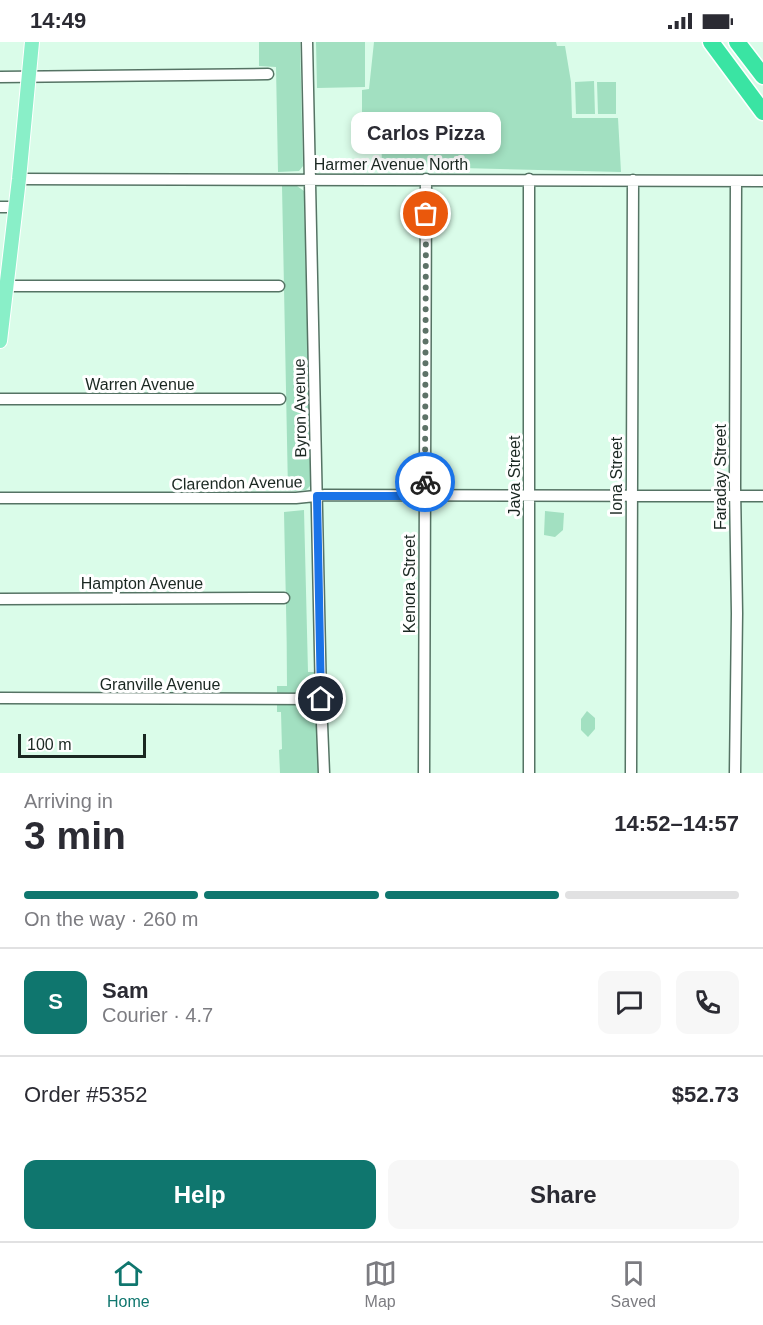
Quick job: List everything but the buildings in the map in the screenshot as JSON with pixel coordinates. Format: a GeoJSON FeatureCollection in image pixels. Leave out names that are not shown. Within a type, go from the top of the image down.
{"type":"FeatureCollection","features":[{"type":"Feature","properties":{"kind":"highway"},"geometry":{"type":"LineString","coordinates":[[709,42],[763,112]]}},
{"type":"Feature","properties":{"kind":"highway"},"geometry":{"type":"LineString","coordinates":[[737,42],[763,76]]}},
{"type":"Feature","properties":{"kind":"main road"},"geometry":{"type":"LineString","coordinates":[[0,341],[32,42]]}},
{"type":"Feature","properties":{"kind":"street","name":"Byron Avenue"},"geometry":{"type":"LineString","coordinates":[[307,42],[324,773]]}},
{"type":"Feature","properties":{"kind":"street"},"geometry":{"type":"LineString","coordinates":[[0,76],[268,74]]}},
{"type":"Feature","properties":{"kind":"street","name":"Harmer Avenue North"},"geometry":{"type":"LineString","coordinates":[[19,178],[763,181]]}},
{"type":"Feature","properties":{"kind":"street","name":"Kenora Street"},"geometry":{"type":"LineString","coordinates":[[424,773],[426,179]]}},
{"type":"Feature","properties":{"kind":"street","name":"Java Street"},"geometry":{"type":"LineString","coordinates":[[529,179],[529,773]]}},
{"type":"Feature","properties":{"kind":"street","name":"Iona Street"},"geometry":{"type":"LineString","coordinates":[[631,773],[633,180]]}},
{"type":"Feature","properties":{"kind":"street","name":"Faraday Street"},"geometry":{"type":"LineString","coordinates":[[735,773],[736,181]]}},
{"type":"Feature","properties":{"kind":"street"},"geometry":{"type":"LineString","coordinates":[[0,207],[16,207]]}},
{"type":"Feature","properties":{"kind":"street"},"geometry":{"type":"LineString","coordinates":[[7,286],[279,286]]}},
{"type":"Feature","properties":{"kind":"street","name":"Warren Avenue"},"geometry":{"type":"LineString","coordinates":[[0,399],[280,399]]}},
{"type":"Feature","properties":{"kind":"street","name":"Clarendon Avenue"},"geometry":{"type":"LineString","coordinates":[[0,498],[763,496]]}},
{"type":"Feature","properties":{"kind":"street","name":"Hampton Avenue"},"geometry":{"type":"LineString","coordinates":[[0,598],[284,598]]}},
{"type":"Feature","properties":{"kind":"street","name":"Granville Avenue"},"geometry":{"type":"LineString","coordinates":[[0,698],[321,699]]}},
{"type":"Feature","properties":{"kind":"green space"},"geometry":{"type":"Polygon","coordinates":[[[259,42],[300,42],[303,166],[299,171],[278,172],[276,67],[259,66],[259,42]]]}},
{"type":"Feature","properties":{"kind":"green space"},"geometry":{"type":"Polygon","coordinates":[[[316,42],[365,42],[365,87],[317,88],[316,42]]]}},
{"type":"Feature","properties":{"kind":"green space"},"geometry":{"type":"Polygon","coordinates":[[[374,42],[556,42],[557,46],[565,46],[571,82],[572,118],[618,118],[621,172],[382,166],[381,128],[362,127],[362,90],[369,89],[374,42]]]}},
{"type":"Feature","properties":{"kind":"green space"},"geometry":{"type":"Polygon","coordinates":[[[594,81],[595,114],[576,114],[575,82],[594,81]]]}},
{"type":"Feature","properties":{"kind":"green space"},"geometry":{"type":"Polygon","coordinates":[[[597,82],[616,82],[616,114],[598,114],[597,82]]]}},
{"type":"Feature","properties":{"kind":"green space"},"geometry":{"type":"Polygon","coordinates":[[[282,186],[297,186],[304,191],[311,485],[306,490],[288,491],[282,186]]]}},
{"type":"Feature","properties":{"kind":"green space"},"geometry":{"type":"Polygon","coordinates":[[[304,510],[308,672],[317,672],[319,773],[280,773],[281,712],[277,712],[277,686],[287,686],[284,512],[304,510]]]}},
{"type":"Feature","properties":{"kind":"green space"},"geometry":{"type":"Polygon","coordinates":[[[545,511],[564,513],[563,530],[555,537],[544,535],[545,511]]]}},
{"type":"Feature","properties":{"kind":"green space"},"geometry":{"type":"Polygon","coordinates":[[[587,711],[595,718],[595,729],[588,737],[581,730],[581,719],[587,711]]]}},
{"type":"Feature","properties":{"kind":"way so far"},"geometry":{"type":"LineString","coordinates":[[425,482],[426,214]]}},
{"type":"Feature","properties":{"kind":"place","name":"Carlos Pizza"},"geometry":{"type":"Point","coordinates":[426,214]}},
{"type":"Feature","properties":{"kind":"route"},"geometry":{"type":"LineString","coordinates":[[321,699],[317,496],[425,496],[425,482]]}}]}
